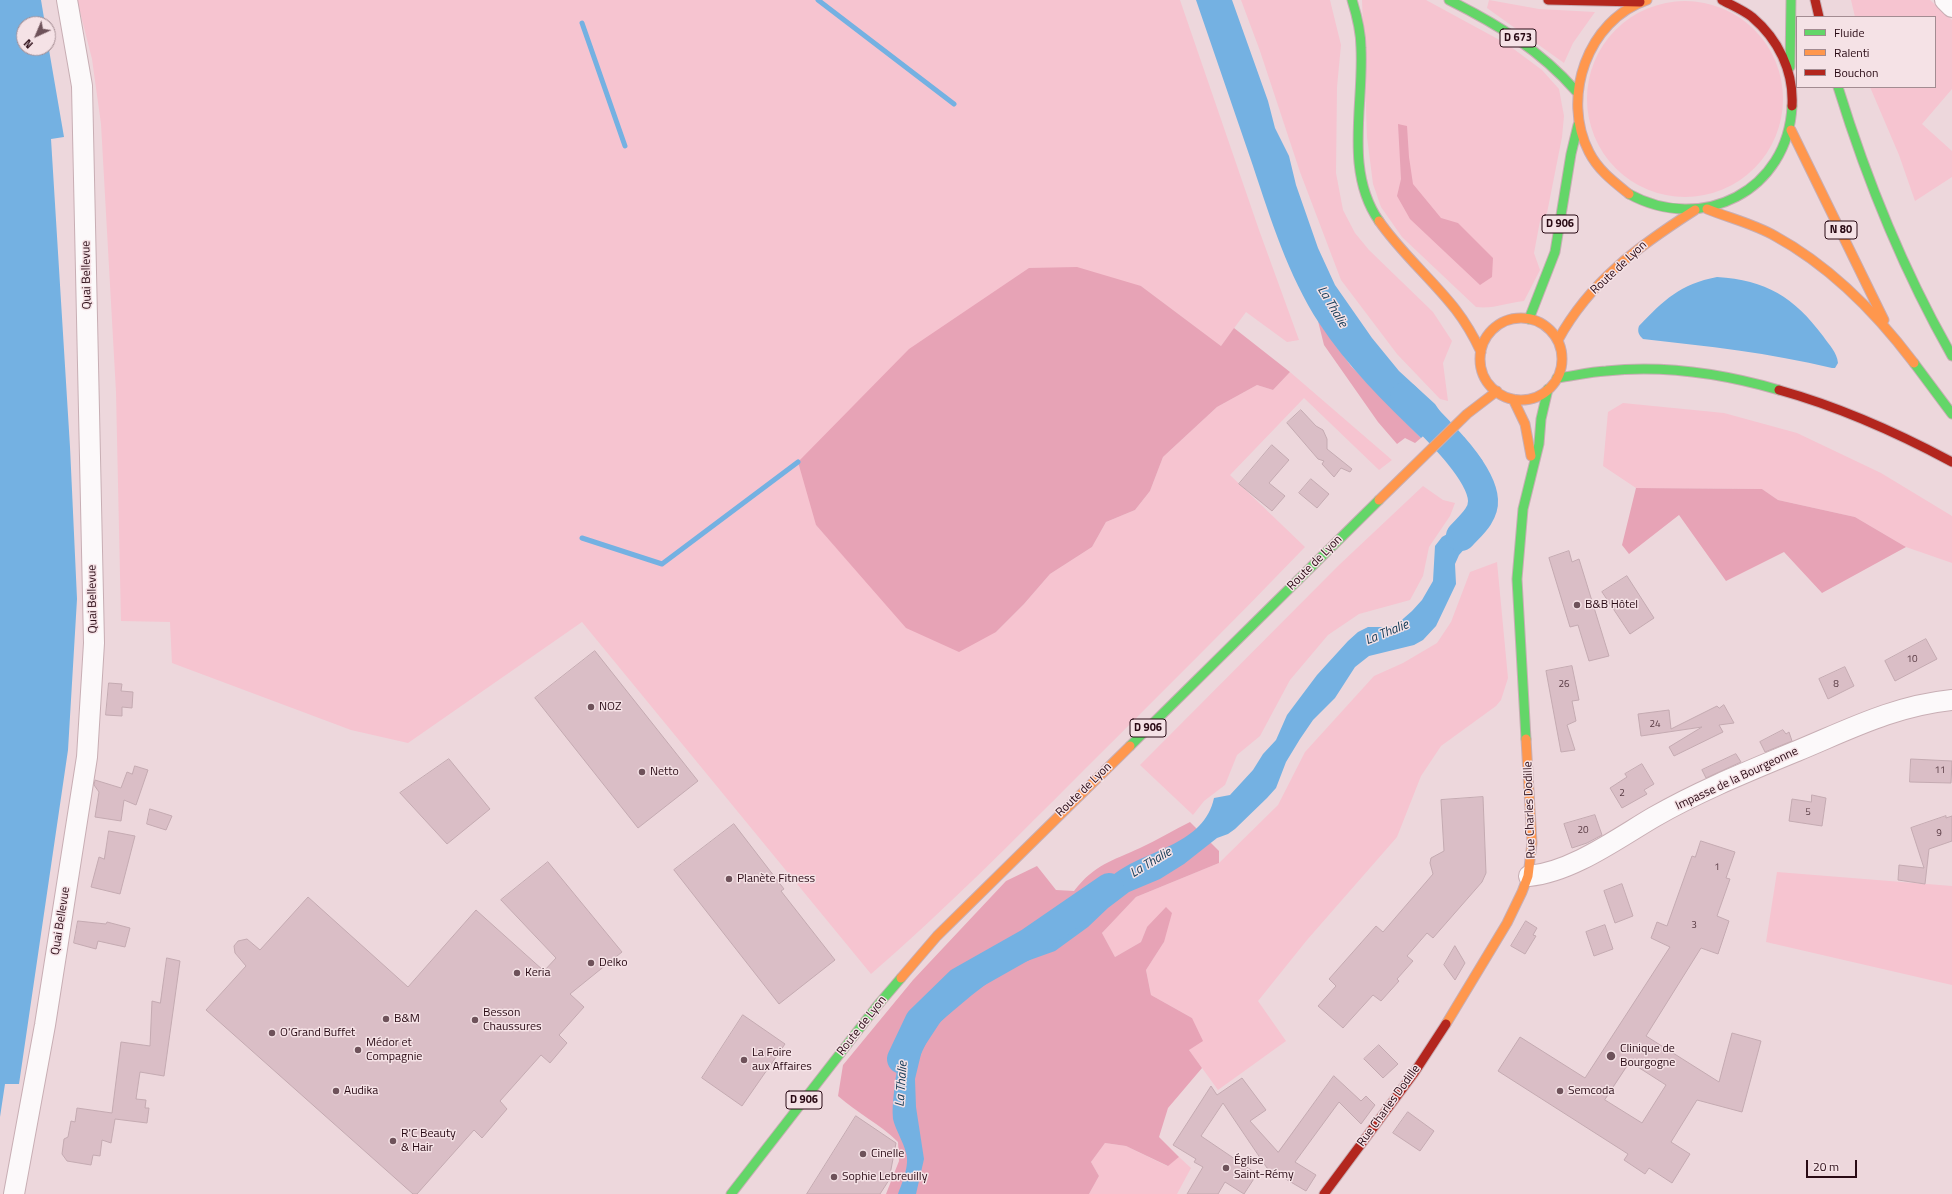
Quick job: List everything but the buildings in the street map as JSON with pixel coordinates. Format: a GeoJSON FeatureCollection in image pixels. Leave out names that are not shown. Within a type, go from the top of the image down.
{"type":"FeatureCollection","features":[{"type":"Feature","properties":{"kind":"main road"},"geometry":{"type":"LineString","coordinates":[[1352,0],[1362,37],[1362,68],[1358,128],[1362,182],[1367,197],[1375,214],[1387,232],[1444,294],[1463,318],[1476,338],[1481,352]]}},
{"type":"Feature","properties":{"kind":"main road","name":"D 673"},"geometry":{"type":"LineString","coordinates":[[1449,0],[1500,26],[1528,44],[1548,60],[1576,91]]}},
{"type":"Feature","properties":{"kind":"main road"},"geometry":{"type":"LineString","coordinates":[[1548,0],[1588,2],[1644,1]]}},
{"type":"Feature","properties":{"kind":"main road"},"geometry":{"type":"LineString","coordinates":[[1644,1],[1622,13],[1604,28],[1591,47],[1581,68],[1576,91],[1578,125],[1586,146],[1597,166],[1612,182],[1630,196],[1650,205],[1672,210],[1695,210],[1707,209],[1730,202],[1751,189],[1768,172],[1782,152],[1791,130],[1794,110],[1794,91],[1790,72],[1782,51],[1769,32],[1753,16],[1734,4],[1722,0]]}},
{"type":"Feature","properties":{"kind":"main road"},"geometry":{"type":"LineString","coordinates":[[1790,72],[1792,0]]}},
{"type":"Feature","properties":{"kind":"main road"},"geometry":{"type":"LineString","coordinates":[[1815,0],[1819,16]]}},
{"type":"Feature","properties":{"kind":"main road"},"geometry":{"type":"LineString","coordinates":[[1838,88],[1860,155],[1892,236],[1926,308],[1952,356]]}},
{"type":"Feature","properties":{"kind":"main road","name":"D 906"},"geometry":{"type":"LineString","coordinates":[[1528,318],[1551,268],[1558,242],[1572,149],[1578,125]]}},
{"type":"Feature","properties":{"kind":"main road","name":"N 80"},"geometry":{"type":"LineString","coordinates":[[1791,130],[1831,211],[1864,272],[1889,330]]}},
{"type":"Feature","properties":{"kind":"main road","name":"N 80"},"geometry":{"type":"LineString","coordinates":[[1707,209],[1774,236],[1799,250],[1840,282],[1889,330],[1952,414]]}},
{"type":"Feature","properties":{"kind":"main road","name":"Route de Lyon"},"geometry":{"type":"LineString","coordinates":[[1558,340],[1576,308],[1633,251],[1695,210]]}},
{"type":"Feature","properties":{"kind":"main road"},"geometry":{"type":"LineString","coordinates":[[1518,318],[1528,318],[1540,323],[1550,330],[1558,340],[1562,353],[1562,366],[1557,378],[1548,389],[1532,398],[1513,399],[1497,391],[1483,387],[1480,362],[1481,352],[1487,337],[1498,325],[1518,318]]}},
{"type":"Feature","properties":{"kind":"main road"},"geometry":{"type":"LineString","coordinates":[[1557,378],[1594,371],[1646,370],[1678,372],[1739,380],[1832,406],[1875,422],[1919,443],[1952,462]]}},
{"type":"Feature","properties":{"kind":"main road","name":"Route de Lyon"},"geometry":{"type":"LineString","coordinates":[[1464,416],[1483,387]]}},
{"type":"Feature","properties":{"kind":"main road","name":"Rue Charles Dodille"},"geometry":{"type":"LineString","coordinates":[[1324,1194],[1427,1053],[1503,928],[1521,896],[1529,876],[1532,860],[1532,843],[1517,579],[1520,532],[1533,463],[1539,444],[1548,389]]}},
{"type":"Feature","properties":{"kind":"main road","name":"Route de Lyon"},"geometry":{"type":"LineString","coordinates":[[731,1194],[877,1006],[938,936],[1464,416],[1497,391]]}},
{"type":"Feature","properties":{"kind":"main road","name":"Rue Charles Dodille"},"geometry":{"type":"LineString","coordinates":[[1513,399],[1525,424],[1527,444],[1533,463]]}},
{"type":"Feature","properties":{"kind":"street","name":"Quai Bellevue"},"geometry":{"type":"LineString","coordinates":[[14,1194],[45,1025],[86,764],[94,643],[82,86],[67,0]]}},
{"type":"Feature","properties":{"kind":"street"},"geometry":{"type":"LineString","coordinates":[[1945,0],[1952,7]]}},
{"type":"Feature","properties":{"kind":"street","name":"Impasse de la Bourgeonne"},"geometry":{"type":"LineString","coordinates":[[1529,876],[1539,875],[1557,869],[1606,848],[1655,817],[1707,790],[1868,720],[1905,708],[1952,700]]}},
{"type":"Feature","properties":{"kind":"shaded area"},"geometry":{"type":"Polygon","coordinates":[[[77,0],[1180,0],[1259,230],[1299,340],[1287,342],[1246,312],[1221,346],[1141,286],[816,525],[860,574],[996,632],[1024,604],[1050,574],[1092,547],[1106,522],[1135,510],[1150,491],[1163,457],[1217,407],[1257,385],[1273,390],[1290,372],[1392,460],[1379,470],[1304,398],[1230,475],[1305,547],[1005,849],[926,925],[871,974],[582,622],[408,743],[351,730],[172,663],[170,622],[121,621],[116,392],[101,124],[92,59],[77,0]]]}},
{"type":"Feature","properties":{"kind":"shaded area"},"geometry":{"type":"Polygon","coordinates":[[[1241,0],[1330,0],[1341,45],[1337,87],[1336,173],[1343,210],[1355,233],[1369,250],[1433,312],[1452,341],[1443,363],[1448,401],[1440,399],[1397,354],[1341,280],[1300,172],[1260,51],[1241,0]]]}},
{"type":"Feature","properties":{"kind":"shaded area"},"geometry":{"type":"Polygon","coordinates":[[[1362,0],[1426,0],[1507,44],[1542,70],[1559,89],[1564,116],[1562,137],[1547,213],[1540,221],[1534,253],[1540,270],[1524,301],[1494,307],[1476,307],[1402,237],[1381,207],[1373,184],[1367,137],[1362,0]]]}},
{"type":"Feature","properties":{"kind":"shaded area"},"geometry":{"type":"Polygon","coordinates":[[[1489,0],[1539,9],[1595,12],[1573,43],[1564,63],[1487,8],[1489,0]]]}},
{"type":"Feature","properties":{"kind":"shaded area"},"geometry":{"type":"Polygon","coordinates":[[[1851,0],[1930,0],[1952,20],[1952,89],[1922,124],[1952,151],[1952,177],[1915,201],[1899,155],[1870,88],[1936,88],[1936,16],[1855,16],[1851,0]]]}},
{"type":"Feature","properties":{"kind":"shaded area"},"geometry":{"type":"Polygon","coordinates":[[[1685,1],[1713,5],[1731,13],[1747,23],[1761,37],[1771,53],[1779,71],[1783,99],[1779,127],[1771,145],[1761,161],[1747,175],[1731,185],[1713,193],[1685,197],[1657,193],[1639,185],[1623,175],[1609,161],[1599,145],[1591,127],[1587,99],[1591,71],[1599,53],[1609,37],[1623,23],[1639,13],[1657,5],[1685,1]]]}},
{"type":"Feature","properties":{"kind":"shaded area"},"geometry":{"type":"Polygon","coordinates":[[[1398,124],[1407,126],[1409,157],[1413,184],[1441,218],[1458,223],[1493,258],[1492,277],[1480,285],[1410,219],[1397,196],[1401,179],[1398,124]]]}},
{"type":"Feature","properties":{"kind":"shaded area"},"geometry":{"type":"Polygon","coordinates":[[[1077,267],[1141,286],[1221,346],[1234,328],[1290,372],[1273,390],[1257,385],[1217,407],[1163,457],[1150,491],[1135,510],[1106,522],[1092,547],[1050,574],[1024,604],[996,632],[959,652],[906,628],[816,525],[798,462],[909,349],[1029,268],[1077,267]]]}},
{"type":"Feature","properties":{"kind":"shaded area"},"geometry":{"type":"Polygon","coordinates":[[[1318,321],[1351,366],[1421,438],[1415,443],[1405,438],[1397,444],[1378,422],[1324,345],[1318,321]]]}},
{"type":"Feature","properties":{"kind":"shaded area"},"geometry":{"type":"Polygon","coordinates":[[[1623,403],[1724,413],[1797,433],[1881,473],[1952,516],[1952,563],[1906,547],[1855,517],[1778,500],[1762,489],[1636,488],[1603,466],[1608,412],[1623,403]]]}},
{"type":"Feature","properties":{"kind":"shaded area"},"geometry":{"type":"Polygon","coordinates":[[[1423,486],[1443,500],[1455,503],[1450,516],[1429,547],[1423,576],[1410,600],[1359,614],[1328,635],[1290,680],[1260,736],[1237,755],[1225,785],[1204,801],[1193,815],[1140,765],[1339,565],[1423,486]]]}},
{"type":"Feature","properties":{"kind":"shaded area"},"geometry":{"type":"Polygon","coordinates":[[[1636,488],[1762,489],[1778,500],[1855,517],[1906,547],[1822,593],[1784,552],[1726,581],[1679,515],[1629,554],[1622,545],[1636,488]]]}},
{"type":"Feature","properties":{"kind":"shaded area"},"geometry":{"type":"Polygon","coordinates":[[[1497,562],[1508,678],[1501,700],[1496,706],[1441,746],[1421,776],[1397,837],[1307,940],[1258,1001],[1286,1041],[1218,1090],[1189,1050],[1192,1018],[1151,995],[1146,970],[1164,942],[1147,927],[1141,942],[1115,957],[1102,933],[1136,897],[1219,863],[1278,805],[1305,752],[1374,676],[1403,663],[1437,643],[1451,622],[1470,572],[1497,562]]]}},
{"type":"Feature","properties":{"kind":"shaded area"},"geometry":{"type":"Polygon","coordinates":[[[1190,822],[1219,851],[1219,863],[1136,897],[1102,933],[1115,957],[1141,942],[1147,927],[1166,907],[1172,913],[1164,942],[1146,970],[1151,995],[1192,1018],[1203,1041],[1189,1050],[1202,1068],[1168,1108],[1159,1137],[1179,1157],[1168,1166],[1126,1146],[1105,1143],[1091,1162],[1099,1176],[1089,1194],[886,1194],[899,1161],[898,1142],[838,1096],[843,1065],[913,980],[1006,881],[1037,866],[1056,890],[1074,891],[1089,875],[1104,864],[1146,845],[1190,822]]]}},
{"type":"Feature","properties":{"kind":"shaded area"},"geometry":{"type":"Polygon","coordinates":[[[1777,872],[1952,886],[1952,985],[1766,942],[1777,872]]]}},
{"type":"Feature","properties":{"kind":"shaded area"},"geometry":{"type":"Polygon","coordinates":[[[1105,1143],[1126,1146],[1167,1166],[1179,1157],[1191,1168],[1177,1194],[1089,1194],[1099,1176],[1091,1162],[1105,1143]]]}},
{"type":"Feature","properties":{"kind":"water"},"geometry":{"type":"Polygon","coordinates":[[[0,0],[41,0],[44,16],[16,16],[16,56],[50,56],[64,137],[51,139],[70,447],[77,599],[68,750],[19,1084],[5,1084],[0,1117],[0,0]]]}},
{"type":"Feature","properties":{"kind":"water"},"geometry":{"type":"Polygon","coordinates":[[[1196,0],[1232,0],[1268,101],[1275,128],[1289,156],[1296,185],[1318,248],[1335,285],[1372,338],[1399,371],[1435,404],[1444,417],[1421,438],[1354,369],[1319,323],[1298,286],[1281,247],[1196,0]]]}},
{"type":"Feature","properties":{"kind":"water"},"geometry":{"type":"Polygon","coordinates":[[[1717,277],[1750,282],[1778,293],[1790,301],[1812,322],[1832,349],[1836,355],[1838,363],[1835,368],[1738,350],[1643,339],[1640,336],[1638,332],[1639,326],[1674,294],[1693,284],[1717,277]]]}},
{"type":"Feature","properties":{"kind":"water"},"geometry":{"type":"Polygon","coordinates":[[[1464,437],[1482,460],[1493,487],[1473,494],[1465,478],[1444,456],[1464,437]]]}},
{"type":"Feature","properties":{"kind":"water"},"geometry":{"type":"Polygon","coordinates":[[[1495,500],[1496,508],[1490,520],[1459,555],[1455,564],[1456,584],[1436,626],[1423,640],[1414,645],[1369,656],[1355,667],[1335,698],[1313,720],[1300,739],[1286,762],[1276,788],[1235,829],[1228,834],[1217,838],[1184,864],[1160,879],[1129,892],[1108,908],[1088,927],[1055,951],[1016,965],[994,978],[941,1021],[922,1050],[915,1079],[916,1107],[924,1159],[916,1194],[898,1194],[905,1174],[907,1158],[893,1119],[895,1082],[905,1045],[921,1020],[950,991],[971,973],[1005,951],[1051,929],[1108,878],[1130,864],[1188,836],[1199,826],[1208,813],[1214,798],[1230,795],[1253,770],[1263,754],[1276,740],[1287,715],[1317,675],[1348,641],[1358,632],[1368,627],[1390,627],[1396,625],[1422,600],[1433,581],[1435,546],[1442,537],[1456,529],[1474,505],[1495,500]]]}},
{"type":"Feature","properties":{"kind":"waterway"},"geometry":{"type":"LineString","coordinates":[[818,0],[954,104]]}},
{"type":"Feature","properties":{"kind":"waterway"},"geometry":{"type":"LineString","coordinates":[[582,23],[625,146]]}},
{"type":"Feature","properties":{"kind":"waterway","name":"La Thalie"},"geometry":{"type":"LineString","coordinates":[[1405,397],[1452,445],[1463,459],[1480,487],[1483,500],[1481,511],[1476,520],[1461,536]]}},
{"type":"Feature","properties":{"kind":"waterway"},"geometry":{"type":"LineString","coordinates":[[582,538],[662,564],[798,462]]}},
{"type":"Feature","properties":{"kind":"waterway","name":"La Thalie"},"geometry":{"type":"LineString","coordinates":[[902,1059],[920,1021],[960,982],[1029,943],[1109,888]]}},
{"type":"Feature","properties":{"kind":"traffic: fast"},"geometry":{"type":"LineString","coordinates":[[1352,0],[1356,12],[1361,42],[1358,137],[1359,159],[1362,181],[1368,202],[1379,221]]}},
{"type":"Feature","properties":{"kind":"traffic: fast"},"geometry":{"type":"LineString","coordinates":[[1449,0],[1517,39],[1548,63],[1576,91]]}},
{"type":"Feature","properties":{"kind":"traffic: fast"},"geometry":{"type":"LineString","coordinates":[[1790,67],[1791,0]]}},
{"type":"Feature","properties":{"kind":"traffic: fast"},"geometry":{"type":"LineString","coordinates":[[1838,88],[1861,157],[1902,258],[1934,324],[1952,356]]}},
{"type":"Feature","properties":{"kind":"traffic: fast"},"geometry":{"type":"LineString","coordinates":[[1629,194],[1657,205],[1685,209],[1712,206],[1736,197],[1758,182],[1775,161],[1787,136],[1792,106]]}},
{"type":"Feature","properties":{"kind":"traffic: fast"},"geometry":{"type":"LineString","coordinates":[[1529,319],[1555,252],[1571,154],[1578,125]]}},
{"type":"Feature","properties":{"kind":"traffic: fast"},"geometry":{"type":"LineString","coordinates":[[1914,363],[1952,414]]}},
{"type":"Feature","properties":{"kind":"traffic: fast"},"geometry":{"type":"LineString","coordinates":[[1557,378],[1593,372],[1628,369],[1671,370],[1737,379],[1779,390]]}},
{"type":"Feature","properties":{"kind":"traffic: fast"},"geometry":{"type":"LineString","coordinates":[[1526,739],[1517,579],[1523,509],[1539,444],[1541,419],[1548,389]]}},
{"type":"Feature","properties":{"kind":"traffic: fast"},"geometry":{"type":"LineString","coordinates":[[1130,746],[1379,500]]}},
{"type":"Feature","properties":{"kind":"traffic: fast"},"geometry":{"type":"LineString","coordinates":[[731,1194],[877,1006],[901,978]]}},
{"type":"Feature","properties":{"kind":"traffic: slow"},"geometry":{"type":"LineString","coordinates":[[1629,194],[1602,170],[1589,152],[1581,131],[1578,108],[1579,85],[1585,63],[1595,43],[1609,25],[1626,10],[1647,0]]}},
{"type":"Feature","properties":{"kind":"traffic: slow"},"geometry":{"type":"LineString","coordinates":[[1791,130],[1884,320]]}},
{"type":"Feature","properties":{"kind":"traffic: slow"},"geometry":{"type":"LineString","coordinates":[[1707,209],[1767,232],[1795,248],[1815,262],[1833,276],[1868,309],[1914,363]]}},
{"type":"Feature","properties":{"kind":"traffic: slow"},"geometry":{"type":"LineString","coordinates":[[1558,340],[1585,299],[1601,282],[1636,251],[1695,210]]}},
{"type":"Feature","properties":{"kind":"traffic: slow"},"geometry":{"type":"LineString","coordinates":[[1379,221],[1397,244],[1456,310],[1470,330],[1481,352]]}},
{"type":"Feature","properties":{"kind":"traffic: slow"},"geometry":{"type":"LineString","coordinates":[[1521,318],[1537,321],[1550,330],[1559,343],[1562,359],[1559,375],[1550,388],[1537,397],[1521,400],[1505,397],[1492,388],[1483,375],[1480,359],[1483,343],[1492,330],[1505,321],[1521,318]]}},
{"type":"Feature","properties":{"kind":"traffic: slow"},"geometry":{"type":"LineString","coordinates":[[1379,500],[1467,414],[1497,391]]}},
{"type":"Feature","properties":{"kind":"traffic: slow"},"geometry":{"type":"LineString","coordinates":[[1513,399],[1525,424],[1531,456]]}},
{"type":"Feature","properties":{"kind":"traffic: slow"},"geometry":{"type":"LineString","coordinates":[[1446,1024],[1507,923],[1528,876],[1532,843],[1526,739]]}},
{"type":"Feature","properties":{"kind":"traffic: slow"},"geometry":{"type":"LineString","coordinates":[[901,978],[937,936],[1130,746]]}},
{"type":"Feature","properties":{"kind":"traffic: jam"},"geometry":{"type":"LineString","coordinates":[[1548,0],[1640,2]]}},
{"type":"Feature","properties":{"kind":"traffic: jam"},"geometry":{"type":"LineString","coordinates":[[1722,0],[1752,17],[1770,35],[1787,68],[1792,93],[1792,106]]}},
{"type":"Feature","properties":{"kind":"traffic: jam"},"geometry":{"type":"LineString","coordinates":[[1815,0],[1819,16]]}},
{"type":"Feature","properties":{"kind":"traffic: jam"},"geometry":{"type":"LineString","coordinates":[[1779,390],[1846,412],[1910,440],[1952,462]]}},
{"type":"Feature","properties":{"kind":"traffic: jam"},"geometry":{"type":"LineString","coordinates":[[1324,1194],[1414,1073],[1446,1024]]}},
{"type":"Feature","properties":{"kind":"place","name":"B&B Hôtel"},"geometry":{"type":"Point","coordinates":[1577,605]}},
{"type":"Feature","properties":{"kind":"place","name":"NOZ"},"geometry":{"type":"Point","coordinates":[591,707]}},
{"type":"Feature","properties":{"kind":"place","name":"Netto"},"geometry":{"type":"Point","coordinates":[642,772]}},
{"type":"Feature","properties":{"kind":"place","name":"Planète Fitness"},"geometry":{"type":"Point","coordinates":[729,879]}},
{"type":"Feature","properties":{"kind":"place","name":"Delko"},"geometry":{"type":"Point","coordinates":[591,963]}},
{"type":"Feature","properties":{"kind":"place","name":"Keria"},"geometry":{"type":"Point","coordinates":[517,973]}},
{"type":"Feature","properties":{"kind":"place","name":"B&M"},"geometry":{"type":"Point","coordinates":[386,1019]}},
{"type":"Feature","properties":{"kind":"place","name":"Besson Chaussures"},"geometry":{"type":"Point","coordinates":[475,1020]}},
{"type":"Feature","properties":{"kind":"place","name":"O'Grand Buffet"},"geometry":{"type":"Point","coordinates":[272,1033]}},
{"type":"Feature","properties":{"kind":"place","name":"Médor et Compagnie"},"geometry":{"type":"Point","coordinates":[358,1050]}},
{"type":"Feature","properties":{"kind":"place","name":"Clinique de Bourgogne"},"geometry":{"type":"Point","coordinates":[1611,1056]}},
{"type":"Feature","properties":{"kind":"place","name":"La Foire aux Affaires"},"geometry":{"type":"Point","coordinates":[744,1060]}},
{"type":"Feature","properties":{"kind":"place","name":"Audika"},"geometry":{"type":"Point","coordinates":[336,1091]}},
{"type":"Feature","properties":{"kind":"place","name":"Semcoda"},"geometry":{"type":"Point","coordinates":[1560,1091]}},
{"type":"Feature","properties":{"kind":"place","name":"R'C Beauty & Hair"},"geometry":{"type":"Point","coordinates":[393,1141]}},
{"type":"Feature","properties":{"kind":"place","name":"Cinelle"},"geometry":{"type":"Point","coordinates":[863,1154]}},
{"type":"Feature","properties":{"kind":"place","name":"Église Saint-Rémy"},"geometry":{"type":"Point","coordinates":[1226,1168]}},
{"type":"Feature","properties":{"kind":"place","name":"Sophie Lebreuilly"},"geometry":{"type":"Point","coordinates":[834,1177]}}]}
